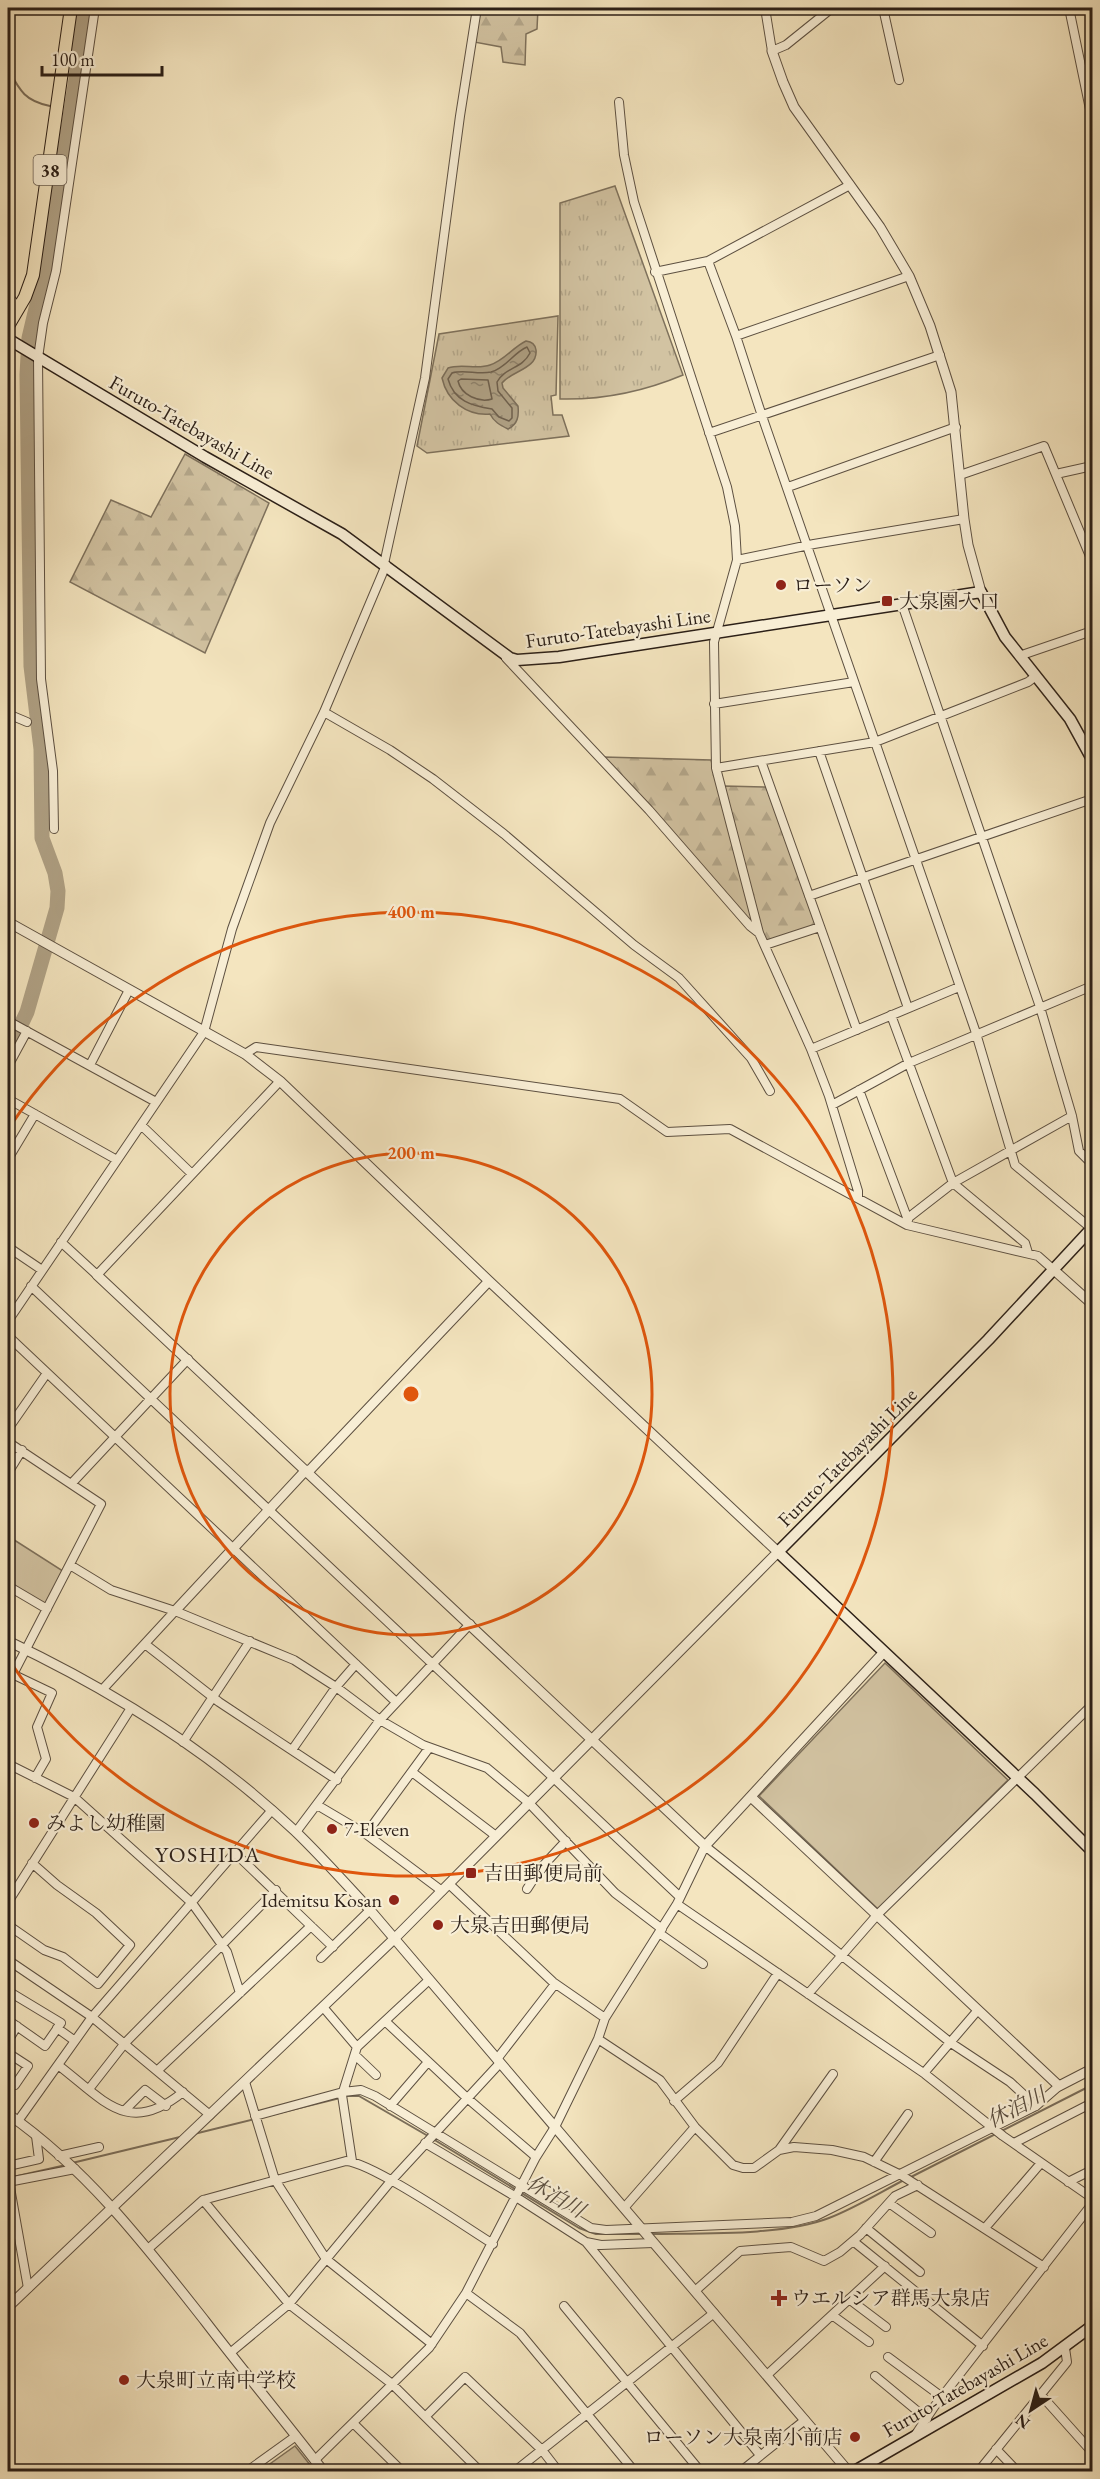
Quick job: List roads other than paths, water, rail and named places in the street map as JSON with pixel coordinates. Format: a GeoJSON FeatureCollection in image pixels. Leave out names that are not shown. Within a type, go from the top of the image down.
{"type":"FeatureCollection","features":[{"type":"Feature","properties":{"kind":"main road","name":"38"},"geometry":{"type":"LineString","coordinates":[[8,326],[30,286],[38,251],[71,8]]}},
{"type":"Feature","properties":{"kind":"main road","name":"Furuto-Tatebayashi Line"},"geometry":{"type":"LineString","coordinates":[[8,339],[206,457],[329,525],[503,655],[517,660],[559,657],[981,592]]}},
{"type":"Feature","properties":{"kind":"main road"},"geometry":{"type":"LineString","coordinates":[[981,592],[996,623],[1018,656],[1070,719],[1092,759]]}},
{"type":"Feature","properties":{"kind":"main road","name":"Furuto-Tatebayashi Line"},"geometry":{"type":"LineString","coordinates":[[1092,1229],[1055,1271],[778,1552],[1018,1777],[1092,1851]]}},
{"type":"Feature","properties":{"kind":"main road","name":"Furuto-Tatebayashi Line"},"geometry":{"type":"LineString","coordinates":[[851,2472],[915,2437],[1065,2348],[1092,2326]]}},
{"type":"Feature","properties":{"kind":"street"},"geometry":{"type":"LineString","coordinates":[[54,829],[54,771],[41,679],[36,357],[56,271],[95,8]]}},
{"type":"Feature","properties":{"kind":"street"},"geometry":{"type":"LineString","coordinates":[[8,1321],[204,1032],[232,929],[266,833],[324,712],[385,565],[425,378],[460,116],[477,8]]}},
{"type":"Feature","properties":{"kind":"street"},"geometry":{"type":"LineString","coordinates":[[765,8],[772,51],[794,107],[880,227],[909,276],[940,355],[951,392],[968,545],[981,592]]}},
{"type":"Feature","properties":{"kind":"street"},"geometry":{"type":"LineString","coordinates":[[772,51],[786,45],[832,8]]}},
{"type":"Feature","properties":{"kind":"street"},"geometry":{"type":"LineString","coordinates":[[883,8],[899,80]]}},
{"type":"Feature","properties":{"kind":"street"},"geometry":{"type":"LineString","coordinates":[[1069,8],[1092,118]]}},
{"type":"Feature","properties":{"kind":"street"},"geometry":{"type":"LineString","coordinates":[[619,102],[624,155],[634,202],[655,272],[710,433],[735,525],[737,560],[715,633],[716,768],[759,933],[811,1049],[832,1105],[858,1197]]}},
{"type":"Feature","properties":{"kind":"street"},"geometry":{"type":"LineString","coordinates":[[655,272],[708,261],[850,185]]}},
{"type":"Feature","properties":{"kind":"street"},"geometry":{"type":"LineString","coordinates":[[708,261],[736,336],[976,1035],[1015,1165],[1092,1229]]}},
{"type":"Feature","properties":{"kind":"street"},"geometry":{"type":"LineString","coordinates":[[736,336],[909,276]]}},
{"type":"Feature","properties":{"kind":"street"},"geometry":{"type":"LineString","coordinates":[[8,295],[18,308]]}},
{"type":"Feature","properties":{"kind":"street"},"geometry":{"type":"LineString","coordinates":[[710,433],[940,355]]}},
{"type":"Feature","properties":{"kind":"street"},"geometry":{"type":"LineString","coordinates":[[788,487],[956,427]]}},
{"type":"Feature","properties":{"kind":"street"},"geometry":{"type":"LineString","coordinates":[[960,476],[1044,446],[1092,561]]}},
{"type":"Feature","properties":{"kind":"street"},"geometry":{"type":"LineString","coordinates":[[1056,474],[1092,466]]}},
{"type":"Feature","properties":{"kind":"street"},"geometry":{"type":"LineString","coordinates":[[737,560],[807,545],[964,519]]}},
{"type":"Feature","properties":{"kind":"street"},"geometry":{"type":"LineString","coordinates":[[902,604],[1040,1007],[1072,1116],[1079,1151],[1092,1164]]}},
{"type":"Feature","properties":{"kind":"street"},"geometry":{"type":"LineString","coordinates":[[1018,656],[1092,631]]}},
{"type":"Feature","properties":{"kind":"street"},"geometry":{"type":"LineString","coordinates":[[503,655],[601,758],[750,926],[759,933]]}},
{"type":"Feature","properties":{"kind":"street"},"geometry":{"type":"LineString","coordinates":[[716,768],[875,742],[1028,682],[1036,676]]}},
{"type":"Feature","properties":{"kind":"street"},"geometry":{"type":"LineString","coordinates":[[714,704],[854,682]]}},
{"type":"Feature","properties":{"kind":"street"},"geometry":{"type":"LineString","coordinates":[[324,712],[390,750],[433,779],[504,834],[634,945],[679,978],[751,1058],[770,1091]]}},
{"type":"Feature","properties":{"kind":"street"},"geometry":{"type":"LineString","coordinates":[[8,714],[27,722]]}},
{"type":"Feature","properties":{"kind":"street"},"geometry":{"type":"LineString","coordinates":[[819,751],[908,1008]]}},
{"type":"Feature","properties":{"kind":"street"},"geometry":{"type":"LineString","coordinates":[[761,761],[857,1030]]}},
{"type":"Feature","properties":{"kind":"street"},"geometry":{"type":"LineString","coordinates":[[809,896],[1092,799]]}},
{"type":"Feature","properties":{"kind":"street"},"geometry":{"type":"LineString","coordinates":[[8,922],[245,1054],[280,1081],[778,1552],[394,1939],[8,2307]]}},
{"type":"Feature","properties":{"kind":"street"},"geometry":{"type":"LineString","coordinates":[[765,945],[820,927]]}},
{"type":"Feature","properties":{"kind":"street"},"geometry":{"type":"LineString","coordinates":[[832,1105],[909,1063],[1092,986]]}},
{"type":"Feature","properties":{"kind":"street"},"geometry":{"type":"LineString","coordinates":[[811,1049],[959,987]]}},
{"type":"Feature","properties":{"kind":"street"},"geometry":{"type":"LineString","coordinates":[[90,1065],[129,990]]}},
{"type":"Feature","properties":{"kind":"street"},"geometry":{"type":"LineString","coordinates":[[891,1015],[953,1183],[1025,1244],[1028,1253]]}},
{"type":"Feature","properties":{"kind":"street"},"geometry":{"type":"LineString","coordinates":[[10,1024],[26,1030],[156,1102]]}},
{"type":"Feature","properties":{"kind":"street"},"geometry":{"type":"LineString","coordinates":[[8,1066],[26,1030]]}},
{"type":"Feature","properties":{"kind":"street"},"geometry":{"type":"LineString","coordinates":[[245,1054],[256,1047],[616,1098],[671,1133],[730,1129],[758,1146],[858,1197],[934,1233],[1038,1256],[1092,1304]]}},
{"type":"Feature","properties":{"kind":"street"},"geometry":{"type":"LineString","coordinates":[[97,1275],[280,1081]]}},
{"type":"Feature","properties":{"kind":"street"},"geometry":{"type":"LineString","coordinates":[[859,1090],[908,1222]]}},
{"type":"Feature","properties":{"kind":"street"},"geometry":{"type":"LineString","coordinates":[[8,1099],[117,1160]]}},
{"type":"Feature","properties":{"kind":"street"},"geometry":{"type":"LineString","coordinates":[[8,1159],[35,1114]]}},
{"type":"Feature","properties":{"kind":"street"},"geometry":{"type":"LineString","coordinates":[[908,1222],[953,1183],[1072,1116]]}},
{"type":"Feature","properties":{"kind":"street"},"geometry":{"type":"LineString","coordinates":[[141,1125],[192,1174]]}},
{"type":"Feature","properties":{"kind":"street"},"geometry":{"type":"LineString","coordinates":[[61,1242],[705,1846],[951,2043],[1010,2082],[1035,2106]]}},
{"type":"Feature","properties":{"kind":"street"},"geometry":{"type":"LineString","coordinates":[[8,1247],[42,1270]]}},
{"type":"Feature","properties":{"kind":"street"},"geometry":{"type":"LineString","coordinates":[[102,1690],[233,1548],[489,1281]]}},
{"type":"Feature","properties":{"kind":"street"},"geometry":{"type":"LineString","coordinates":[[32,1286],[554,1778],[678,1900],[778,1973],[924,2073],[1003,2136],[1092,2198]]}},
{"type":"Feature","properties":{"kind":"street"},"geometry":{"type":"LineString","coordinates":[[8,1336],[396,1702]]}},
{"type":"Feature","properties":{"kind":"street"},"geometry":{"type":"LineString","coordinates":[[72,1483],[188,1359]]}},
{"type":"Feature","properties":{"kind":"street"},"geometry":{"type":"LineString","coordinates":[[8,1429],[47,1373]]}},
{"type":"Feature","properties":{"kind":"street"},"geometry":{"type":"LineString","coordinates":[[8,1442],[101,1504],[26,1649],[10,1674],[8,1684]]}},
{"type":"Feature","properties":{"kind":"street"},"geometry":{"type":"LineString","coordinates":[[8,1473],[22,1450]]}},
{"type":"Feature","properties":{"kind":"street"},"geometry":{"type":"LineString","coordinates":[[70,1565],[111,1590],[175,1611],[294,1660],[336,1687],[380,1720],[429,1748],[487,1768],[529,1803],[615,1893],[703,1964]]}},
{"type":"Feature","properties":{"kind":"street"},"geometry":{"type":"LineString","coordinates":[[8,1586],[47,1609]]}},
{"type":"Feature","properties":{"kind":"street"},"geometry":{"type":"LineString","coordinates":[[296,1832],[380,1720],[470,1624]]}},
{"type":"Feature","properties":{"kind":"street"},"geometry":{"type":"LineString","coordinates":[[8,1641],[102,1690],[183,1742],[272,1810],[296,1832],[370,1910],[851,2472]]}},
{"type":"Feature","properties":{"kind":"street"},"geometry":{"type":"LineString","coordinates":[[183,1742],[250,1641]]}},
{"type":"Feature","properties":{"kind":"street"},"geometry":{"type":"LineString","coordinates":[[145,1644],[213,1698],[336,1779]]}},
{"type":"Feature","properties":{"kind":"street"},"geometry":{"type":"LineString","coordinates":[[315,2460],[432,2344],[466,2293],[536,2157],[555,2127],[606,2018],[678,1900],[705,1846],[884,1652]]}},
{"type":"Feature","properties":{"kind":"street"},"geometry":{"type":"LineString","coordinates":[[292,1750],[336,1687],[356,1664]]}},
{"type":"Feature","properties":{"kind":"street"},"geometry":{"type":"LineString","coordinates":[[10,1674],[52,1693],[37,1727],[46,1759],[36,1778]]}},
{"type":"Feature","properties":{"kind":"street"},"geometry":{"type":"LineString","coordinates":[[808,1994],[878,1914],[1092,1705]]}},
{"type":"Feature","properties":{"kind":"street"},"geometry":{"type":"LineString","coordinates":[[8,1902],[131,1708]]}},
{"type":"Feature","properties":{"kind":"street"},"geometry":{"type":"LineString","coordinates":[[366,1834],[429,1748]]}},
{"type":"Feature","properties":{"kind":"street"},"geometry":{"type":"LineString","coordinates":[[8,1764],[74,1797],[192,1903],[227,1952],[240,1993]]}},
{"type":"Feature","properties":{"kind":"street"},"geometry":{"type":"LineString","coordinates":[[412,1772],[496,1836]]}},
{"type":"Feature","properties":{"kind":"street"},"geometry":{"type":"LineString","coordinates":[[752,1797],[1059,2086]]}},
{"type":"Feature","properties":{"kind":"street"},"geometry":{"type":"LineString","coordinates":[[317,1805],[366,1834],[445,1887],[555,1984],[606,2018]]}},
{"type":"Feature","properties":{"kind":"street"},"geometry":{"type":"LineString","coordinates":[[18,2121],[92,2017],[272,1810]]}},
{"type":"Feature","properties":{"kind":"street"},"geometry":{"type":"LineString","coordinates":[[527,1889],[540,1869],[566,1841]]}},
{"type":"Feature","properties":{"kind":"street"},"geometry":{"type":"LineString","coordinates":[[235,1853],[333,1947]]}},
{"type":"Feature","properties":{"kind":"street"},"geometry":{"type":"LineString","coordinates":[[8,1924],[44,1950],[63,1957],[98,1984],[130,1945],[96,1913],[57,1885],[32,1863]]}},
{"type":"Feature","properties":{"kind":"street"},"geometry":{"type":"LineString","coordinates":[[89,2089],[125,2043],[276,1890]]}},
{"type":"Feature","properties":{"kind":"street"},"geometry":{"type":"LineString","coordinates":[[321,1958],[370,1910]]}},
{"type":"Feature","properties":{"kind":"street"},"geometry":{"type":"LineString","coordinates":[[158,2070],[311,1926]]}},
{"type":"Feature","properties":{"kind":"street"},"geometry":{"type":"LineString","coordinates":[[8,1960],[92,2017],[210,2115]]}},
{"type":"Feature","properties":{"kind":"street"},"geometry":{"type":"LineString","coordinates":[[674,2100],[718,2063],[778,1973]]}},
{"type":"Feature","properties":{"kind":"street"},"geometry":{"type":"LineString","coordinates":[[352,2161],[342,2094],[357,2047],[429,1980]]}},
{"type":"Feature","properties":{"kind":"street"},"geometry":{"type":"LineString","coordinates":[[230,2353],[289,2304],[391,2181],[499,2061],[555,1984]]}},
{"type":"Feature","properties":{"kind":"street"},"geometry":{"type":"LineString","coordinates":[[8,1991],[61,2023],[45,2046],[8,2020]]}},
{"type":"Feature","properties":{"kind":"street"},"geometry":{"type":"LineString","coordinates":[[323,2007],[357,2047]]}},
{"type":"Feature","properties":{"kind":"street"},"geometry":{"type":"LineString","coordinates":[[924,2073],[978,2010]]}},
{"type":"Feature","properties":{"kind":"street"},"geometry":{"type":"LineString","coordinates":[[385,2021],[467,2098],[536,2157]]}},
{"type":"Feature","properties":{"kind":"street"},"geometry":{"type":"LineString","coordinates":[[8,2041],[17,2026]]}},
{"type":"Feature","properties":{"kind":"street"},"geometry":{"type":"LineString","coordinates":[[57,2028],[75,2041]]}},
{"type":"Feature","properties":{"kind":"street"},"geometry":{"type":"LineString","coordinates":[[598,2039],[660,2080],[695,2127],[733,2165],[743,2169],[754,2168],[779,2150],[833,2074]]}},
{"type":"Feature","properties":{"kind":"street"},"geometry":{"type":"LineString","coordinates":[[8,2053],[28,2066],[15,2085],[8,2080]]}},
{"type":"Feature","properties":{"kind":"street"},"geometry":{"type":"LineString","coordinates":[[355,2055],[376,2075]]}},
{"type":"Feature","properties":{"kind":"street"},"geometry":{"type":"LineString","coordinates":[[390,2106],[428,2062]]}},
{"type":"Feature","properties":{"kind":"street"},"geometry":{"type":"LineString","coordinates":[[58,2066],[115,2108],[132,2113],[151,2112],[165,2106],[183,2092]]}},
{"type":"Feature","properties":{"kind":"street"},"geometry":{"type":"LineString","coordinates":[[426,2142],[591,2228],[642,2229],[792,2222],[816,2216],[901,2175],[1035,2106],[1059,2086],[1092,2069]]}},
{"type":"Feature","properties":{"kind":"street"},"geometry":{"type":"LineString","coordinates":[[245,2082],[275,2180],[326,2259],[432,2344]]}},
{"type":"Feature","properties":{"kind":"street"},"geometry":{"type":"LineString","coordinates":[[124,2111],[145,2090],[165,2106]]}},
{"type":"Feature","properties":{"kind":"street"},"geometry":{"type":"LineString","coordinates":[[256,2120],[361,2090],[375,2096],[434,2133],[519,2191],[586,2242],[760,2455]]}},
{"type":"Feature","properties":{"kind":"street"},"geometry":{"type":"LineString","coordinates":[[1014,2143],[1092,2103]]}},
{"type":"Feature","properties":{"kind":"street"},"geometry":{"type":"LineString","coordinates":[[8,2114],[73,2168],[113,2208],[324,2472]]}},
{"type":"Feature","properties":{"kind":"street"},"geometry":{"type":"LineString","coordinates":[[874,2162],[908,2114]]}},
{"type":"Feature","properties":{"kind":"street"},"geometry":{"type":"LineString","coordinates":[[624,2208],[695,2127]]}},
{"type":"Feature","properties":{"kind":"street"},"geometry":{"type":"LineString","coordinates":[[8,2166],[39,2159],[36,2136]]}},
{"type":"Feature","properties":{"kind":"street"},"geometry":{"type":"LineString","coordinates":[[61,2158],[99,2147]]}},
{"type":"Feature","properties":{"kind":"street"},"geometry":{"type":"LineString","coordinates":[[779,2150],[794,2147],[832,2150],[864,2157],[901,2175],[1044,2267]]}},
{"type":"Feature","properties":{"kind":"street"},"geometry":{"type":"LineString","coordinates":[[148,2249],[203,2200],[346,2161],[352,2161],[391,2181],[493,2244]]}},
{"type":"Feature","properties":{"kind":"street"},"geometry":{"type":"LineString","coordinates":[[985,2228],[1041,2163]]}},
{"type":"Feature","properties":{"kind":"street"},"geometry":{"type":"LineString","coordinates":[[28,2288],[8,2182],[73,2168]]}},
{"type":"Feature","properties":{"kind":"street"},"geometry":{"type":"LineString","coordinates":[[1068,2182],[1092,2170]]}},
{"type":"Feature","properties":{"kind":"street"},"geometry":{"type":"LineString","coordinates":[[694,2291],[740,2251],[791,2247],[824,2261],[853,2241],[895,2196],[915,2184]]}},
{"type":"Feature","properties":{"kind":"street"},"geometry":{"type":"LineString","coordinates":[[203,2200],[289,2304],[392,2384],[481,2472]]}},
{"type":"Feature","properties":{"kind":"street"},"geometry":{"type":"LineString","coordinates":[[889,2203],[931,2233]]}},
{"type":"Feature","properties":{"kind":"street"},"geometry":{"type":"LineString","coordinates":[[915,2437],[942,2397],[1092,2204]]}},
{"type":"Feature","properties":{"kind":"street"},"geometry":{"type":"LineString","coordinates":[[866,2228],[920,2272]]}},
{"type":"Feature","properties":{"kind":"street"},"geometry":{"type":"LineString","coordinates":[[586,2242],[601,2245],[652,2241]]}},
{"type":"Feature","properties":{"kind":"street"},"geometry":{"type":"LineString","coordinates":[[853,2241],[983,2346]]}},
{"type":"Feature","properties":{"kind":"street"},"geometry":{"type":"LineString","coordinates":[[767,2375],[885,2266]]}},
{"type":"Feature","properties":{"kind":"street"},"geometry":{"type":"LineString","coordinates":[[466,2293],[520,2333],[635,2472]]}},
{"type":"Feature","properties":{"kind":"street"},"geometry":{"type":"LineString","coordinates":[[849,2299],[886,2327]]}},
{"type":"Feature","properties":{"kind":"street"},"geometry":{"type":"LineString","coordinates":[[564,2306],[701,2472]]}},
{"type":"Feature","properties":{"kind":"street"},"geometry":{"type":"LineString","coordinates":[[514,2472],[714,2313]]}},
{"type":"Feature","properties":{"kind":"street"},"geometry":{"type":"LineString","coordinates":[[832,2315],[869,2342]]}},
{"type":"Feature","properties":{"kind":"street"},"geometry":{"type":"LineString","coordinates":[[978,2472],[1067,2362],[1065,2348]]}},
{"type":"Feature","properties":{"kind":"street"},"geometry":{"type":"LineString","coordinates":[[888,2356],[942,2397]]}},
{"type":"Feature","properties":{"kind":"street"},"geometry":{"type":"LineString","coordinates":[[875,2376],[927,2419]]}},
{"type":"Feature","properties":{"kind":"street"},"geometry":{"type":"LineString","coordinates":[[426,2416],[465,2377],[542,2450],[559,2472]]}},
{"type":"Feature","properties":{"kind":"street"},"geometry":{"type":"LineString","coordinates":[[1041,2395],[1092,2452]]}},
{"type":"Feature","properties":{"kind":"street"},"geometry":{"type":"LineString","coordinates":[[740,2472],[805,2420]]}},
{"type":"Feature","properties":{"kind":"street"},"geometry":{"type":"LineString","coordinates":[[353,2422],[403,2472]]}},
{"type":"Feature","properties":{"kind":"street"},"geometry":{"type":"LineString","coordinates":[[246,2472],[296,2436]]}},
{"type":"Feature","properties":{"kind":"street"},"geometry":{"type":"LineString","coordinates":[[996,2449],[1018,2472]]}},
{"type":"Feature","properties":{"kind":"water"},"geometry":{"type":"Polygon","coordinates":[[[526,341],[536,348],[533,361],[502,383],[503,388],[518,406],[514,425],[508,429],[500,425],[490,414],[466,410],[448,394],[442,378],[448,368],[490,365],[526,341]]]}},
{"type":"Feature","properties":{"kind":"waterway"},"geometry":{"type":"LineString","coordinates":[[8,1052],[27,1012],[57,908],[58,891],[55,873],[42,838],[41,749],[31,666],[27,375],[29,338],[47,262],[76,79],[83,8]]}},
{"type":"Feature","properties":{"kind":"waterway"},"geometry":{"type":"LineString","coordinates":[[8,69],[24,94],[50,106]]}},
{"type":"Feature","properties":{"kind":"waterway","name":"休泊川"},"geometry":{"type":"LineString","coordinates":[[909,2178],[1092,2085]]}},
{"type":"Feature","properties":{"kind":"waterway","name":"休泊川"},"geometry":{"type":"LineString","coordinates":[[345,2096],[359,2096],[428,2136]]}},
{"type":"Feature","properties":{"kind":"waterway","name":"休泊川"},"geometry":{"type":"LineString","coordinates":[[194,2134],[340,2098]]}},
{"type":"Feature","properties":{"kind":"waterway","name":"休泊川"},"geometry":{"type":"LineString","coordinates":[[72,2163],[180,2137]]}},
{"type":"Feature","properties":{"kind":"waterway","name":"休泊川"},"geometry":{"type":"LineString","coordinates":[[433,2139],[579,2228],[596,2234],[641,2234]]}},
{"type":"Feature","properties":{"kind":"waterway","name":"休泊川"},"geometry":{"type":"LineString","coordinates":[[13,2177],[66,2165]]}},
{"type":"Feature","properties":{"kind":"waterway","name":"休泊川"},"geometry":{"type":"LineString","coordinates":[[650,2234],[765,2231],[810,2224],[848,2210],[904,2180]]}},
{"type":"Feature","properties":{"kind":"place","name":"ローソン"},"geometry":{"type":"Point","coordinates":[781,585]}},
{"type":"Feature","properties":{"kind":"place","name":"大泉園入口"},"geometry":{"type":"Point","coordinates":[887,601]}},
{"type":"Feature","properties":{"kind":"place","name":"みよし幼稚園"},"geometry":{"type":"Point","coordinates":[34,1823]}},
{"type":"Feature","properties":{"kind":"place","name":"7-Eleven"},"geometry":{"type":"Point","coordinates":[332,1829]}},
{"type":"Feature","properties":{"kind":"place","name":"吉田郵便局前"},"geometry":{"type":"Point","coordinates":[471,1873]}},
{"type":"Feature","properties":{"kind":"place","name":"Idemitsu Kosan"},"geometry":{"type":"Point","coordinates":[394,1900]}},
{"type":"Feature","properties":{"kind":"place","name":"大泉吉田郵便局"},"geometry":{"type":"Point","coordinates":[438,1925]}},
{"type":"Feature","properties":{"kind":"place","name":"ウエルシア群馬大泉店"},"geometry":{"type":"Point","coordinates":[779,2298]}},
{"type":"Feature","properties":{"kind":"place","name":"大泉町立南中学校"},"geometry":{"type":"Point","coordinates":[124,2380]}},
{"type":"Feature","properties":{"kind":"place","name":"ローソン大泉南小前店"},"geometry":{"type":"Point","coordinates":[855,2437]}},
{"type":"Feature","properties":{"kind":"district","name":"YOSHIDA"},"geometry":{"type":"Point","coordinates":[208,1854]}}]}
